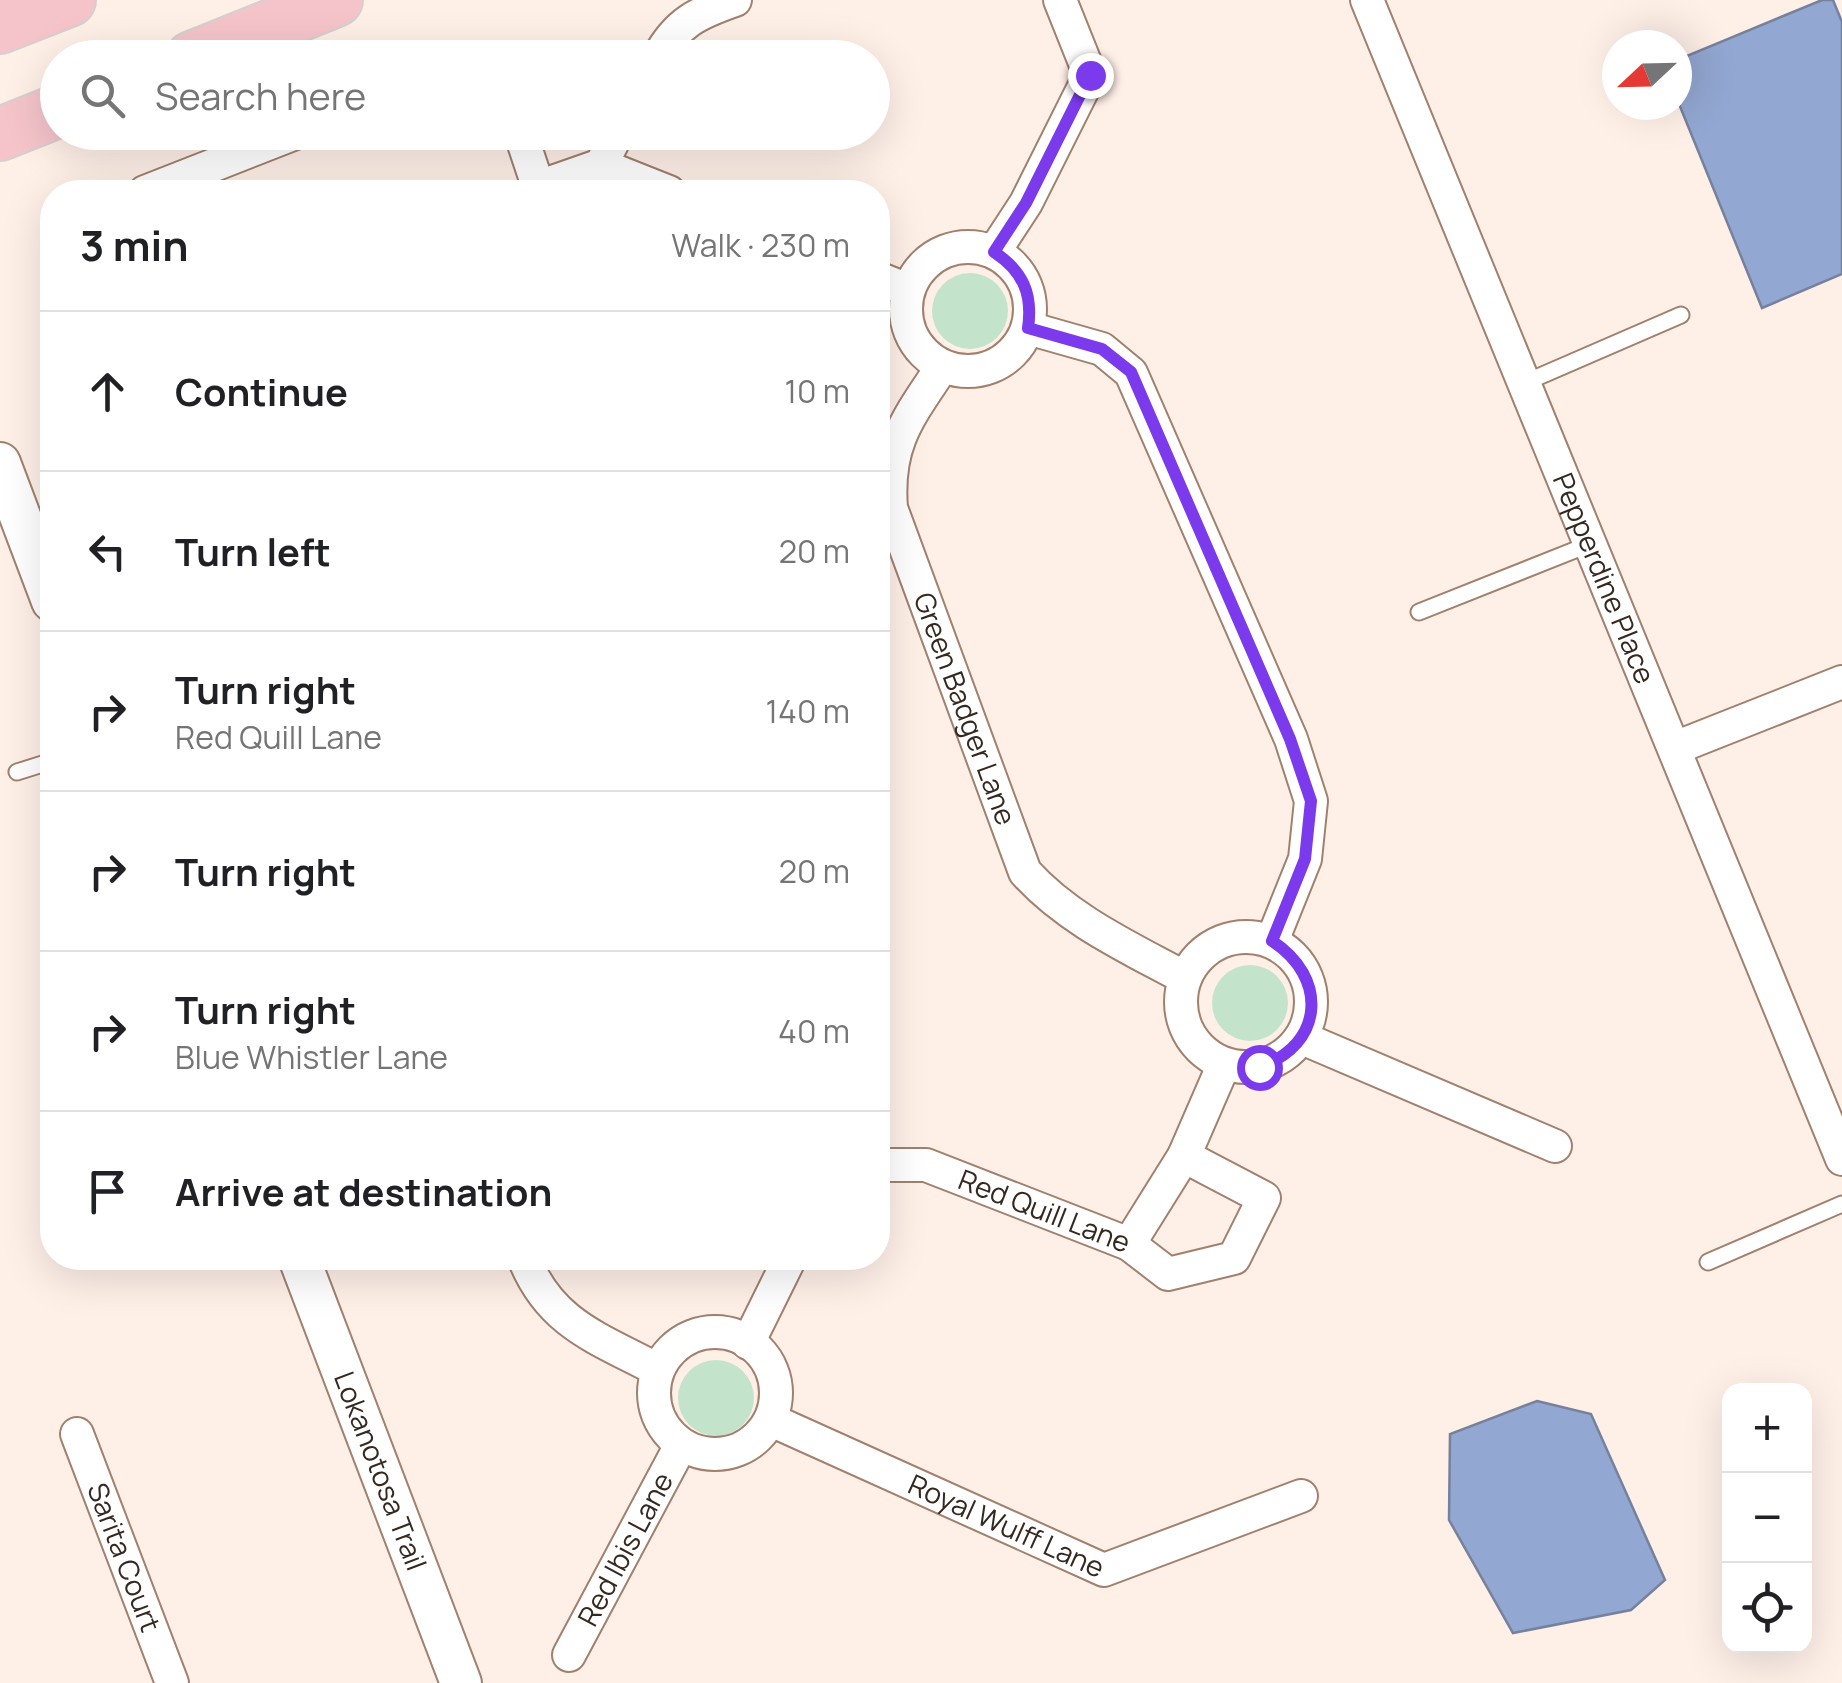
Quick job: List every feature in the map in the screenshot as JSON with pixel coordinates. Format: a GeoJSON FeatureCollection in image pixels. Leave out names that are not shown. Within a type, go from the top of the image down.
{"type":"FeatureCollection","features":[{"type":"Feature","properties":{"kind":"main road"},"geometry":{"type":"LineString","coordinates":[[0,28],[69,0]]}},
{"type":"Feature","properties":{"kind":"main road"},"geometry":{"type":"LineString","coordinates":[[237,40],[336,0]]}},
{"type":"Feature","properties":{"kind":"main road"},"geometry":{"type":"LineString","coordinates":[[0,134],[40,118]]}},
{"type":"Feature","properties":{"kind":"street"},"geometry":{"type":"LineString","coordinates":[[667,40],[672,31],[695,14],[735,0]]}},
{"type":"Feature","properties":{"kind":"street"},"geometry":{"type":"LineString","coordinates":[[994,252],[1026,203],[1090,75],[1060,0]]}},
{"type":"Feature","properties":{"kind":"street","name":"Pepperdine Place"},"geometry":{"type":"LineString","coordinates":[[1367,0],[1842,1159]]}},
{"type":"Feature","properties":{"kind":"street"},"geometry":{"type":"LineString","coordinates":[[176,180],[252,150]]}},
{"type":"Feature","properties":{"kind":"street"},"geometry":{"type":"LineString","coordinates":[[526,150],[536,180]]}},
{"type":"Feature","properties":{"kind":"street"},"geometry":{"type":"LineString","coordinates":[[564,180],[601,165],[609,150]]}},
{"type":"Feature","properties":{"kind":"street"},"geometry":{"type":"LineString","coordinates":[[601,165],[639,180]]}},
{"type":"Feature","properties":{"kind":"street"},"geometry":{"type":"LineString","coordinates":[[952,248],[994,252],[1021,276],[1031,310],[1021,344],[994,367],[977,372],[942,367],[915,343],[908,326],[908,290],[918,271],[952,248]]}},
{"type":"Feature","properties":{"kind":"street"},"geometry":{"type":"LineString","coordinates":[[890,283],[908,290]]}},
{"type":"Feature","properties":{"kind":"street"},"geometry":{"type":"LineString","coordinates":[[1028,328],[1102,349],[1131,372],[1290,739],[1311,801],[1305,859],[1272,941]]}},
{"type":"Feature","properties":{"kind":"street","name":"Green Badger Lane"},"geometry":{"type":"LineString","coordinates":[[890,464],[900,431],[942,367]]}},
{"type":"Feature","properties":{"kind":"street"},"geometry":{"type":"LineString","coordinates":[[0,462],[40,569]]}},
{"type":"Feature","properties":{"kind":"street","name":"Green Badger Lane"},"geometry":{"type":"LineString","coordinates":[[890,495],[891,508],[1025,872],[1042,892],[1096,929],[1185,978]]}},
{"type":"Feature","properties":{"kind":"street"},"geometry":{"type":"LineString","coordinates":[[1675,748],[1842,682]]}},
{"type":"Feature","properties":{"kind":"street"},"geometry":{"type":"LineString","coordinates":[[1251,936],[1272,941],[1301,965],[1309,982],[1309,1020],[1302,1038],[1276,1062],[1259,1067],[1224,1064],[1196,1044],[1187,1030],[1181,1013],[1185,978],[1196,960],[1230,938],[1251,936]]}},
{"type":"Feature","properties":{"kind":"street"},"geometry":{"type":"LineString","coordinates":[[1302,1038],[1555,1146]]}},
{"type":"Feature","properties":{"kind":"street","name":"Red Quill Lane"},"geometry":{"type":"LineString","coordinates":[[890,1165],[926,1166],[1128,1244],[1184,1156],[1224,1064]]}},
{"type":"Feature","properties":{"kind":"street"},"geometry":{"type":"LineString","coordinates":[[1128,1244],[1168,1274],[1234,1258],[1264,1198],[1184,1156]]}},
{"type":"Feature","properties":{"kind":"street","name":"Lokanotosa Trail"},"geometry":{"type":"LineString","coordinates":[[304,1270],[461,1683]]}},
{"type":"Feature","properties":{"kind":"street"},"geometry":{"type":"LineString","coordinates":[[529,1270],[536,1288],[565,1321],[658,1370]]}},
{"type":"Feature","properties":{"kind":"street"},"geometry":{"type":"LineString","coordinates":[[748,1343],[784,1270]]}},
{"type":"Feature","properties":{"kind":"street"},"geometry":{"type":"LineString","coordinates":[[720,1332],[748,1343],[769,1364],[776,1384],[770,1420],[756,1439],[740,1450],[710,1454],[681,1445],[666,1431],[656,1412],[658,1370],[682,1341],[700,1333],[720,1332]]}},
{"type":"Feature","properties":{"kind":"street","name":"Royal Wulff Lane"},"geometry":{"type":"LineString","coordinates":[[770,1420],[1104,1570],[1302,1496]]}},
{"type":"Feature","properties":{"kind":"street","name":"Sarita Court"},"geometry":{"type":"LineString","coordinates":[[77,1434],[172,1683]]}},
{"type":"Feature","properties":{"kind":"street","name":"Red Ibis Lane"},"geometry":{"type":"LineString","coordinates":[[568,1654],[681,1445]]}},
{"type":"Feature","properties":{"kind":"lane"},"geometry":{"type":"LineString","coordinates":[[1524,383],[1681,315]]}},
{"type":"Feature","properties":{"kind":"lane"},"geometry":{"type":"LineString","coordinates":[[1419,612],[1590,544]]}},
{"type":"Feature","properties":{"kind":"lane"},"geometry":{"type":"LineString","coordinates":[[17,772],[40,765]]}},
{"type":"Feature","properties":{"kind":"lane"},"geometry":{"type":"LineString","coordinates":[[1708,1262],[1842,1204]]}},
{"type":"Feature","properties":{"kind":"green space"},"geometry":{"type":"Polygon","coordinates":[[[970,273],[997,284],[1008,311],[997,338],[970,349],[943,338],[932,311],[943,284],[970,273]]]}},
{"type":"Feature","properties":{"kind":"green space"},"geometry":{"type":"Polygon","coordinates":[[[1250,965],[1277,976],[1288,1003],[1277,1030],[1250,1041],[1223,1030],[1212,1003],[1223,976],[1250,965]]]}},
{"type":"Feature","properties":{"kind":"green space"},"geometry":{"type":"Polygon","coordinates":[[[716,1360],[743,1371],[754,1398],[743,1425],[716,1436],[689,1425],[678,1398],[689,1371],[716,1360]]]}},
{"type":"Feature","properties":{"kind":"water"},"geometry":{"type":"Polygon","coordinates":[[[1822,0],[1833,0],[1842,22],[1842,274],[1762,308],[1686,120],[1692,120],[1692,54],[1822,0]]]}},
{"type":"Feature","properties":{"kind":"water"},"geometry":{"type":"Polygon","coordinates":[[[1537,1401],[1591,1414],[1665,1580],[1631,1610],[1513,1633],[1449,1520],[1450,1434],[1537,1401]]]}},
{"type":"Feature","properties":{"kind":"route"},"geometry":{"type":"LineString","coordinates":[[1090,75],[1026,203],[994,252],[1021,276],[1031,310],[1028,328],[1102,349],[1131,372],[1290,739],[1311,801],[1305,859],[1272,941],[1301,965],[1309,982],[1309,1020],[1302,1038],[1290,1051],[1276,1062],[1259,1067]]}}]}
